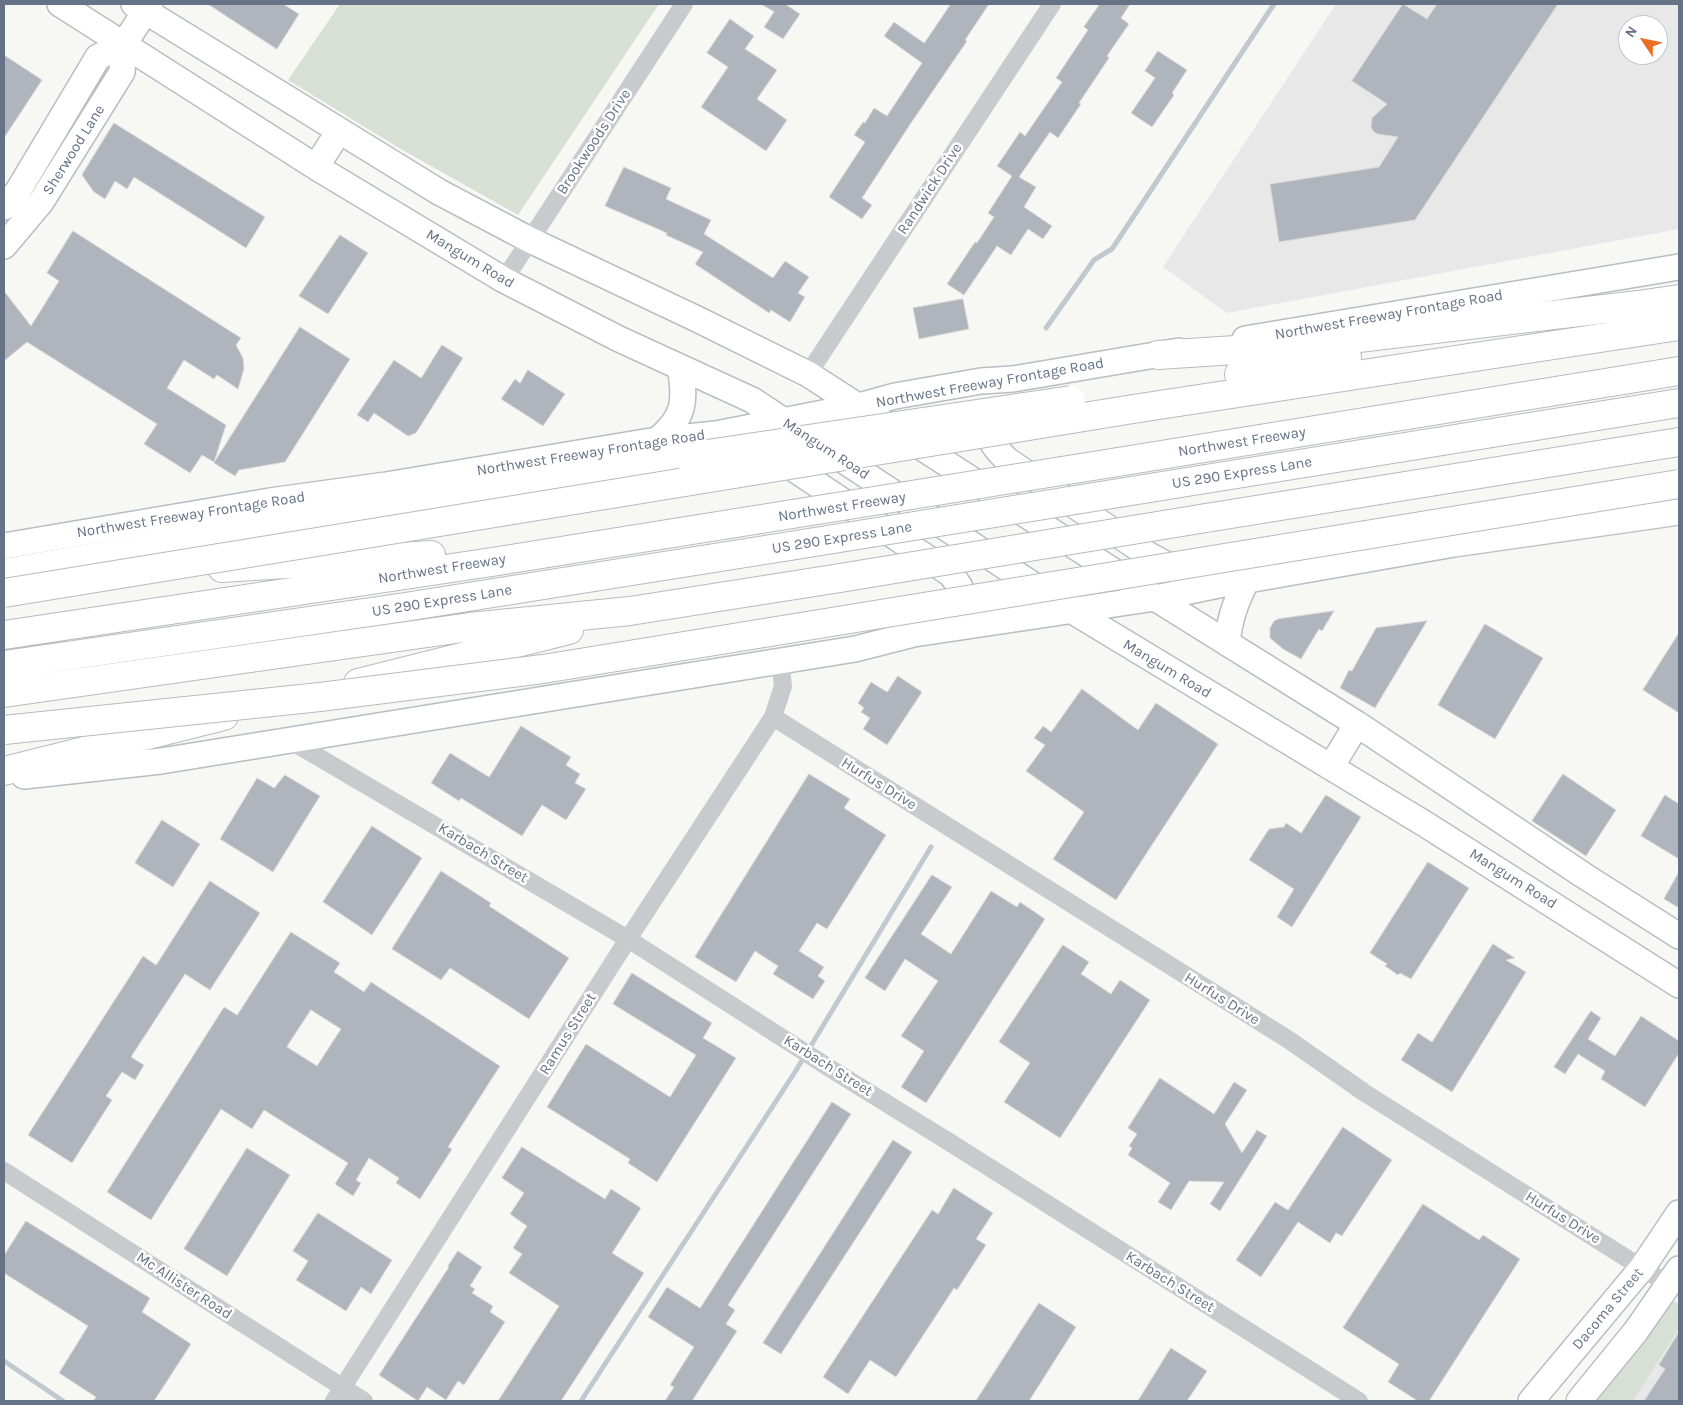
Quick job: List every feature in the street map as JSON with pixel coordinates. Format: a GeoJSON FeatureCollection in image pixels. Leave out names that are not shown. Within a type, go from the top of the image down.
{"type":"FeatureCollection","features":[{"type":"Feature","properties":{"kind":"highway"},"geometry":{"type":"LineString","coordinates":[[1158,355],[1282,347],[1679,299]]}},
{"type":"Feature","properties":{"kind":"highway"},"geometry":{"type":"LineString","coordinates":[[4,593],[1134,409],[1679,326]]}},
{"type":"Feature","properties":{"kind":"highway"},"geometry":{"type":"LineString","coordinates":[[4,573],[602,469],[1129,392],[1348,357],[1565,331],[1606,338]]}},
{"type":"Feature","properties":{"kind":"highway","name":"Northwest Freeway"},"geometry":{"type":"LineString","coordinates":[[4,635],[492,562],[1679,371]]}},
{"type":"Feature","properties":{"kind":"highway","name":"US 290 Express Lane"},"geometry":{"type":"LineString","coordinates":[[4,665],[395,608],[1679,403]]}},
{"type":"Feature","properties":{"kind":"highway"},"geometry":{"type":"LineString","coordinates":[[4,693],[470,626],[630,611],[1679,442]]}},
{"type":"Feature","properties":{"kind":"highway"},"geometry":{"type":"LineString","coordinates":[[4,730],[320,697],[543,669],[1679,484]]}},
{"type":"Feature","properties":{"kind":"highway"},"geometry":{"type":"LineString","coordinates":[[4,581],[446,554],[492,562]]}},
{"type":"Feature","properties":{"kind":"highway"},"geometry":{"type":"LineString","coordinates":[[4,771],[558,634],[630,611]]}},
{"type":"Feature","properties":{"kind":"main road","name":"Mangum Road"},"geometry":{"type":"LineString","coordinates":[[60,4],[316,167],[504,280],[619,339],[752,400],[1071,610],[1331,767],[1679,985]]}},
{"type":"Feature","properties":{"kind":"main road","name":"Sherwood Lane"},"geometry":{"type":"LineString","coordinates":[[4,246],[41,202],[122,72],[124,44],[143,6]]}},
{"type":"Feature","properties":{"kind":"main road"},"geometry":{"type":"LineString","coordinates":[[143,6],[439,192],[530,240],[808,374],[1155,598],[1357,724],[1583,876],[1679,936]]}},
{"type":"Feature","properties":{"kind":"main road","name":"Sherwood Lane"},"geometry":{"type":"LineString","coordinates":[[4,207],[18,191],[98,57],[124,44]]}},
{"type":"Feature","properties":{"kind":"main road"},"geometry":{"type":"LineString","coordinates":[[316,167],[339,130]]}},
{"type":"Feature","properties":{"kind":"main road","name":"Northwest Freeway Frontage Road"},"geometry":{"type":"LineString","coordinates":[[4,546],[252,504],[403,482],[657,440],[716,434],[859,406],[895,396],[981,381],[1013,379],[1414,310],[1679,267]]}},
{"type":"Feature","properties":{"kind":"main road"},"geometry":{"type":"LineString","coordinates":[[657,440],[670,430],[681,410],[684,387],[680,367]]}},
{"type":"Feature","properties":{"kind":"main road"},"geometry":{"type":"LineString","coordinates":[[1013,379],[995,405],[988,428],[992,444],[1007,460],[1147,554],[1185,575],[1219,585]]}},
{"type":"Feature","properties":{"kind":"main road"},"geometry":{"type":"LineString","coordinates":[[716,434],[777,457],[951,574],[960,587],[961,600],[947,616],[914,634]]}},
{"type":"Feature","properties":{"kind":"main road"},"geometry":{"type":"LineString","coordinates":[[4,778],[161,761],[780,662],[856,649],[914,634],[1155,598],[1246,580],[1454,544],[1679,512]]}},
{"type":"Feature","properties":{"kind":"main road"},"geometry":{"type":"LineString","coordinates":[[1227,643],[1229,622],[1246,580]]}},
{"type":"Feature","properties":{"kind":"main road"},"geometry":{"type":"LineString","coordinates":[[1331,767],[1357,724]]}},
{"type":"Feature","properties":{"kind":"main road"},"geometry":{"type":"LineString","coordinates":[[1562,910],[1583,876]]}},
{"type":"Feature","properties":{"kind":"main road","name":"Dacoma Street"},"geometry":{"type":"LineString","coordinates":[[1531,1401],[1642,1268],[1679,1213]]}},
{"type":"Feature","properties":{"kind":"main road"},"geometry":{"type":"LineString","coordinates":[[1579,1401],[1636,1330],[1674,1277]]}},
{"type":"Feature","properties":{"kind":"street","name":"Brookwoods Drive"},"geometry":{"type":"LineString","coordinates":[[504,280],[684,4]]}},
{"type":"Feature","properties":{"kind":"street","name":"Randwick Drive"},"geometry":{"type":"LineString","coordinates":[[808,374],[1052,4]]}},
{"type":"Feature","properties":{"kind":"street","name":"Ramus Street"},"geometry":{"type":"LineString","coordinates":[[339,1395],[628,939],[773,717],[783,686],[780,662]]}},
{"type":"Feature","properties":{"kind":"street","name":"Hurfus Drive"},"geometry":{"type":"LineString","coordinates":[[773,717],[1289,1040],[1365,1093],[1642,1268],[1674,1277]]}},
{"type":"Feature","properties":{"kind":"street","name":"Karbach Street"},"geometry":{"type":"LineString","coordinates":[[291,740],[628,939],[788,1042],[896,1108],[1359,1401]]}},
{"type":"Feature","properties":{"kind":"street","name":"Mc Allister Road"},"geometry":{"type":"LineString","coordinates":[[4,1171],[339,1395],[364,1401]]}},
{"type":"Feature","properties":{"kind":"shaded area"},"geometry":{"type":"Polygon","coordinates":[[[340,4],[659,4],[518,215],[399,148],[288,80],[340,4]]]}},
{"type":"Feature","properties":{"kind":"shaded area"},"geometry":{"type":"Polygon","coordinates":[[[1336,4],[1679,4],[1679,229],[1227,313],[1163,267],[1336,4]]]}},
{"type":"Feature","properties":{"kind":"shaded area"},"geometry":{"type":"Polygon","coordinates":[[[1673,1301],[1679,1303],[1679,1329],[1633,1401],[1587,1401],[1666,1303],[1673,1301]]]}},
{"type":"Feature","properties":{"kind":"shaded area"},"geometry":{"type":"Polygon","coordinates":[[[1679,1329],[1679,1401],[1633,1401],[1679,1329]]]}},
{"type":"Feature","properties":{"kind":"building"},"geometry":{"type":"Polygon","coordinates":[[[208,4],[283,4],[299,14],[277,49],[208,4]]]}},
{"type":"Feature","properties":{"kind":"building"},"geometry":{"type":"Polygon","coordinates":[[[761,4],[785,4],[800,14],[783,39],[764,27],[774,12],[761,4]]]}},
{"type":"Feature","properties":{"kind":"building"},"geometry":{"type":"Polygon","coordinates":[[[951,4],[989,4],[965,40],[967,41],[862,198],[872,205],[862,219],[829,197],[865,142],[854,135],[863,122],[865,123],[874,108],[887,116],[922,63],[884,36],[894,22],[924,43],[951,4]]]}},
{"type":"Feature","properties":{"kind":"building"},"geometry":{"type":"Polygon","coordinates":[[[1100,4],[1130,4],[1121,18],[1129,24],[1107,56],[1109,58],[1058,138],[1050,132],[1019,177],[1036,187],[1024,207],[1052,226],[1043,239],[1028,229],[1011,255],[997,246],[964,295],[947,284],[994,217],[988,213],[1012,176],[997,166],[1020,132],[1025,136],[1062,82],[1056,78],[1088,30],[1084,27],[1100,4]]]}},
{"type":"Feature","properties":{"kind":"building"},"geometry":{"type":"Polygon","coordinates":[[[1403,4],[1427,19],[1437,4],[1558,4],[1415,220],[1279,242],[1270,184],[1379,167],[1398,137],[1377,134],[1373,131],[1371,127],[1372,118],[1387,104],[1352,81],[1403,4]]]}},
{"type":"Feature","properties":{"kind":"building"},"geometry":{"type":"Polygon","coordinates":[[[730,19],[754,36],[745,49],[777,70],[757,99],[787,120],[766,151],[701,107],[728,67],[707,53],[730,19]]]}},
{"type":"Feature","properties":{"kind":"building"},"geometry":{"type":"Polygon","coordinates":[[[1158,51],[1187,70],[1172,93],[1174,95],[1152,127],[1131,113],[1155,78],[1145,71],[1158,51]]]}},
{"type":"Feature","properties":{"kind":"building"},"geometry":{"type":"Polygon","coordinates":[[[4,55],[42,80],[4,138],[4,55]]]}},
{"type":"Feature","properties":{"kind":"building"},"geometry":{"type":"Polygon","coordinates":[[[114,123],[265,217],[246,248],[134,177],[127,189],[115,181],[105,199],[94,192],[82,175],[114,123]]]}},
{"type":"Feature","properties":{"kind":"building"},"geometry":{"type":"Polygon","coordinates":[[[624,167],[671,188],[666,199],[711,220],[704,234],[773,278],[785,261],[809,277],[798,293],[805,297],[790,322],[771,310],[769,313],[695,264],[703,252],[666,235],[667,233],[605,206],[624,167]]]}},
{"type":"Feature","properties":{"kind":"building"},"geometry":{"type":"Polygon","coordinates":[[[73,231],[241,338],[236,345],[243,358],[244,369],[238,389],[217,375],[214,379],[184,360],[167,388],[226,425],[214,462],[202,455],[190,473],[144,444],[157,424],[27,342],[4,361],[4,291],[31,326],[59,281],[47,273],[73,231]]]}},
{"type":"Feature","properties":{"kind":"building"},"geometry":{"type":"Polygon","coordinates":[[[340,235],[368,253],[328,314],[299,296],[340,235]]]}},
{"type":"Feature","properties":{"kind":"building"},"geometry":{"type":"Polygon","coordinates":[[[963,299],[969,329],[919,339],[913,308],[963,299]]]}},
{"type":"Feature","properties":{"kind":"building"},"geometry":{"type":"Polygon","coordinates":[[[300,327],[350,359],[285,462],[239,470],[235,476],[214,463],[300,327]]]}},
{"type":"Feature","properties":{"kind":"building"},"geometry":{"type":"Polygon","coordinates":[[[442,345],[463,358],[416,433],[408,436],[374,413],[368,422],[357,415],[394,360],[421,378],[442,345]]]}},
{"type":"Feature","properties":{"kind":"building"},"geometry":{"type":"Polygon","coordinates":[[[528,370],[565,394],[543,426],[501,399],[515,379],[520,383],[528,370]]]}},
{"type":"Feature","properties":{"kind":"building"},"geometry":{"type":"Polygon","coordinates":[[[1334,611],[1322,631],[1319,629],[1301,659],[1283,649],[1270,638],[1270,628],[1274,621],[1278,619],[1334,611]]]}},
{"type":"Feature","properties":{"kind":"building"},"geometry":{"type":"Polygon","coordinates":[[[1427,621],[1375,708],[1340,688],[1349,670],[1352,671],[1376,628],[1427,621]]]}},
{"type":"Feature","properties":{"kind":"building"},"geometry":{"type":"Polygon","coordinates":[[[1485,624],[1543,658],[1495,739],[1438,705],[1485,624]]]}},
{"type":"Feature","properties":{"kind":"building"},"geometry":{"type":"Polygon","coordinates":[[[1679,633],[1679,713],[1643,690],[1679,633]]]}},
{"type":"Feature","properties":{"kind":"building"},"geometry":{"type":"Polygon","coordinates":[[[898,676],[922,692],[887,745],[863,729],[870,718],[861,712],[864,708],[858,703],[871,682],[887,692],[898,676]]]}},
{"type":"Feature","properties":{"kind":"building"},"geometry":{"type":"Polygon","coordinates":[[[1082,689],[1138,730],[1156,703],[1218,744],[1116,900],[1053,859],[1084,812],[1026,771],[1045,745],[1034,738],[1043,726],[1051,732],[1082,689]]]}},
{"type":"Feature","properties":{"kind":"building"},"geometry":{"type":"Polygon","coordinates":[[[521,726],[571,757],[566,765],[580,774],[575,783],[586,789],[566,820],[542,805],[522,836],[461,798],[459,801],[431,783],[450,753],[489,777],[521,726]]]}},
{"type":"Feature","properties":{"kind":"building"},"geometry":{"type":"Polygon","coordinates":[[[809,774],[850,799],[844,808],[886,835],[827,929],[817,923],[799,951],[824,967],[818,976],[825,981],[813,999],[773,974],[778,966],[755,951],[736,982],[695,957],[809,774]]]}},
{"type":"Feature","properties":{"kind":"building"},"geometry":{"type":"Polygon","coordinates":[[[1563,774],[1616,810],[1586,856],[1532,821],[1563,774]]]}},
{"type":"Feature","properties":{"kind":"building"},"geometry":{"type":"Polygon","coordinates":[[[285,775],[320,796],[273,872],[220,839],[257,778],[274,788],[285,775]]]}},
{"type":"Feature","properties":{"kind":"building"},"geometry":{"type":"Polygon","coordinates":[[[1326,795],[1361,817],[1292,927],[1277,917],[1294,889],[1249,860],[1269,829],[1284,827],[1286,823],[1301,833],[1326,795]]]}},
{"type":"Feature","properties":{"kind":"building"},"geometry":{"type":"Polygon","coordinates":[[[1665,795],[1679,804],[1679,859],[1641,836],[1665,795]]]}},
{"type":"Feature","properties":{"kind":"building"},"geometry":{"type":"Polygon","coordinates":[[[162,820],[200,844],[173,887],[135,863],[162,820]]]}},
{"type":"Feature","properties":{"kind":"building"},"geometry":{"type":"Polygon","coordinates":[[[372,826],[422,858],[372,935],[323,902],[372,826]]]}},
{"type":"Feature","properties":{"kind":"building"},"geometry":{"type":"Polygon","coordinates":[[[1428,862],[1469,888],[1411,979],[1400,973],[1398,975],[1385,966],[1387,964],[1370,953],[1428,862]]]}},
{"type":"Feature","properties":{"kind":"building"},"geometry":{"type":"Polygon","coordinates":[[[441,871],[491,903],[489,906],[569,958],[529,1019],[450,968],[441,980],[392,949],[441,871]]]}},
{"type":"Feature","properties":{"kind":"building"},"geometry":{"type":"Polygon","coordinates":[[[1679,872],[1679,908],[1664,899],[1679,872]]]}},
{"type":"Feature","properties":{"kind":"building"},"geometry":{"type":"Polygon","coordinates":[[[932,875],[952,887],[921,934],[951,954],[991,891],[1017,907],[1020,902],[1045,919],[926,1103],[901,1087],[924,1051],[901,1036],[938,981],[905,959],[885,991],[865,978],[932,875]]]}},
{"type":"Feature","properties":{"kind":"building"},"geometry":{"type":"Polygon","coordinates":[[[210,881],[260,913],[210,990],[185,974],[131,1057],[144,1065],[135,1080],[122,1072],[106,1096],[112,1100],[72,1163],[28,1135],[143,956],[156,965],[210,881]]]}},
{"type":"Feature","properties":{"kind":"building"},"geometry":{"type":"Polygon","coordinates":[[[291,932],[340,963],[334,972],[364,992],[371,982],[500,1066],[448,1147],[452,1149],[420,1199],[396,1183],[399,1178],[369,1158],[356,1180],[361,1183],[353,1196],[335,1184],[348,1163],[264,1110],[252,1129],[221,1109],[151,1220],[107,1192],[224,1007],[237,1015],[291,932]],[[311,1010],[287,1047],[317,1066],[341,1029],[311,1010]]]}},
{"type":"Feature","properties":{"kind":"building"},"geometry":{"type":"Polygon","coordinates":[[[1493,944],[1515,958],[1506,960],[1526,972],[1452,1092],[1401,1060],[1418,1033],[1432,1042],[1493,944]]]}},
{"type":"Feature","properties":{"kind":"building"},"geometry":{"type":"Polygon","coordinates":[[[1063,945],[1089,962],[1081,974],[1111,994],[1120,980],[1150,1000],[1060,1138],[1004,1102],[1030,1063],[999,1042],[1063,945]]]}},
{"type":"Feature","properties":{"kind":"building"},"geometry":{"type":"Polygon","coordinates":[[[632,973],[712,1023],[703,1038],[736,1058],[657,1182],[628,1163],[630,1159],[547,1107],[586,1044],[670,1097],[696,1055],[613,1004],[632,973]]]}},
{"type":"Feature","properties":{"kind":"building"},"geometry":{"type":"Polygon","coordinates":[[[1591,1011],[1601,1018],[1588,1039],[1615,1056],[1641,1016],[1679,1041],[1679,1053],[1645,1107],[1601,1079],[1605,1071],[1578,1054],[1565,1074],[1554,1067],[1591,1011]]]}},
{"type":"Feature","properties":{"kind":"building"},"geometry":{"type":"Polygon","coordinates":[[[1160,1078],[1214,1114],[1234,1082],[1247,1090],[1225,1124],[1242,1153],[1257,1130],[1267,1136],[1220,1211],[1210,1204],[1224,1182],[1189,1181],[1171,1210],[1158,1202],[1170,1183],[1128,1155],[1132,1148],[1129,1146],[1137,1134],[1128,1128],[1160,1078]]]}},
{"type":"Feature","properties":{"kind":"building"},"geometry":{"type":"Polygon","coordinates":[[[832,1102],[851,1114],[728,1305],[735,1310],[726,1324],[737,1331],[692,1401],[665,1401],[674,1387],[670,1385],[694,1347],[648,1317],[667,1287],[700,1308],[832,1102]]]}},
{"type":"Feature","properties":{"kind":"building"},"geometry":{"type":"Polygon","coordinates":[[[1343,1127],[1392,1160],[1342,1236],[1336,1233],[1330,1243],[1298,1222],[1261,1277],[1236,1260],[1275,1202],[1288,1210],[1343,1127]]]}},
{"type":"Feature","properties":{"kind":"building"},"geometry":{"type":"Polygon","coordinates":[[[893,1140],[912,1152],[781,1354],[763,1343],[893,1140]]]}},
{"type":"Feature","properties":{"kind":"building"},"geometry":{"type":"Polygon","coordinates":[[[522,1147],[605,1199],[611,1189],[641,1208],[612,1253],[644,1273],[561,1401],[498,1401],[559,1306],[509,1273],[522,1254],[513,1248],[527,1226],[510,1214],[524,1193],[502,1178],[522,1147]]]}},
{"type":"Feature","properties":{"kind":"building"},"geometry":{"type":"Polygon","coordinates":[[[247,1148],[290,1175],[227,1276],[184,1249],[247,1148]]]}},
{"type":"Feature","properties":{"kind":"building"},"geometry":{"type":"Polygon","coordinates":[[[954,1188],[993,1213],[976,1239],[986,1245],[957,1290],[954,1288],[896,1377],[870,1360],[848,1394],[823,1377],[932,1210],[938,1214],[954,1188]]]}},
{"type":"Feature","properties":{"kind":"building"},"geometry":{"type":"Polygon","coordinates":[[[1423,1204],[1479,1240],[1483,1235],[1520,1259],[1429,1401],[1418,1401],[1388,1382],[1399,1364],[1343,1328],[1423,1204]]]}},
{"type":"Feature","properties":{"kind":"building"},"geometry":{"type":"Polygon","coordinates":[[[318,1213],[392,1260],[371,1294],[361,1287],[346,1311],[296,1280],[308,1261],[293,1251],[318,1213]]]}},
{"type":"Feature","properties":{"kind":"building"},"geometry":{"type":"Polygon","coordinates":[[[26,1221],[150,1298],[142,1312],[191,1344],[154,1401],[93,1401],[96,1397],[59,1373],[88,1326],[4,1273],[4,1256],[26,1221]]]}},
{"type":"Feature","properties":{"kind":"building"},"geometry":{"type":"Polygon","coordinates":[[[458,1251],[482,1267],[470,1286],[475,1289],[472,1293],[493,1306],[490,1312],[505,1322],[464,1385],[458,1381],[446,1400],[427,1387],[418,1401],[379,1375],[458,1251]]]}},
{"type":"Feature","properties":{"kind":"building"},"geometry":{"type":"Polygon","coordinates":[[[1039,1303],[1076,1327],[1029,1401],[976,1401],[1039,1303]]]}},
{"type":"Feature","properties":{"kind":"building"},"geometry":{"type":"Polygon","coordinates":[[[1679,1332],[1679,1401],[1644,1401],[1665,1369],[1659,1365],[1679,1332]]]}},
{"type":"Feature","properties":{"kind":"building"},"geometry":{"type":"Polygon","coordinates":[[[1171,1348],[1207,1371],[1187,1401],[1138,1401],[1171,1348]]]}},
{"type":"Feature","properties":{"kind":"waterway"},"geometry":{"type":"LineString","coordinates":[[1046,328],[1094,260],[1112,249],[1274,4]]}},
{"type":"Feature","properties":{"kind":"waterway"},"geometry":{"type":"LineString","coordinates":[[581,1401],[795,1072],[931,847]]}},
{"type":"Feature","properties":{"kind":"waterway"},"geometry":{"type":"LineString","coordinates":[[4,1361],[63,1401]]}}]}
